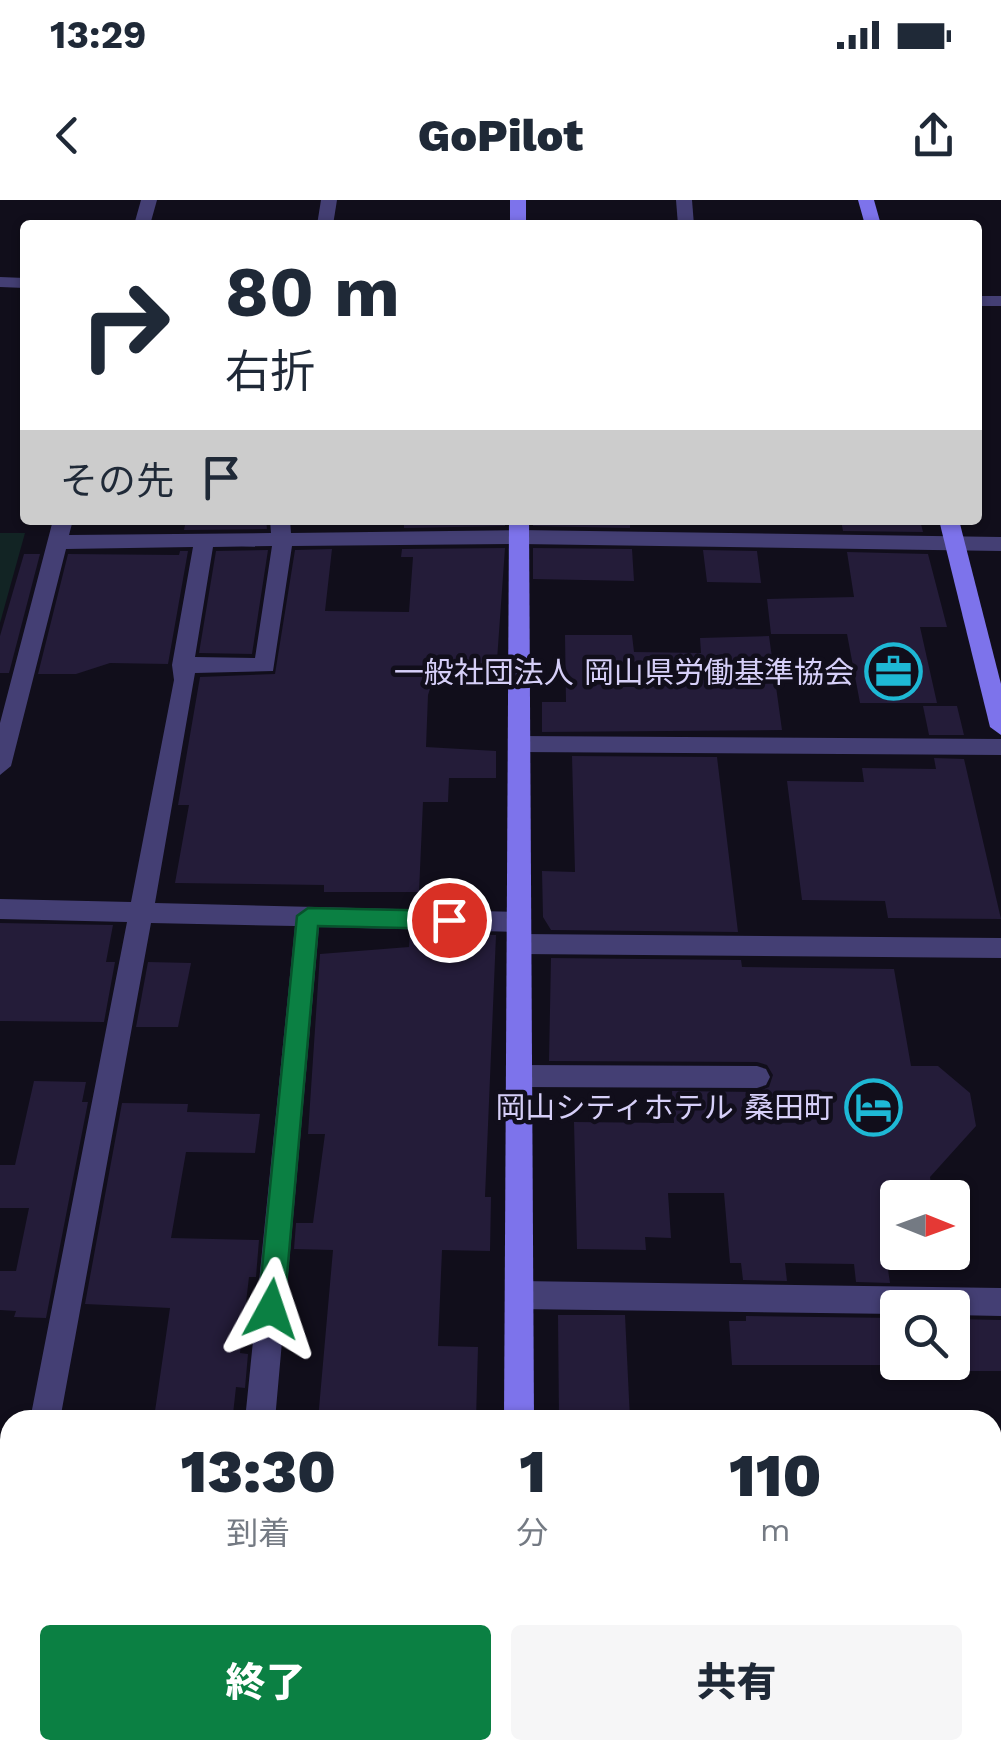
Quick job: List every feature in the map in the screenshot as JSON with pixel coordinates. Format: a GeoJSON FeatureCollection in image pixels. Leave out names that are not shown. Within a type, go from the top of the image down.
{"type":"FeatureCollection","features":[{"type":"Feature","properties":{"kind":"street"},"geometry":{"type":"LineString","coordinates":[[949,525],[1001,727]]}},
{"type":"Feature","properties":{"kind":"street"},"geometry":{"type":"LineString","coordinates":[[519,1410],[520,528]]}},
{"type":"Feature","properties":{"kind":"street"},"geometry":{"type":"LineString","coordinates":[[0,766],[60,531],[204,542],[280,530],[520,528],[1001,544]]}},
{"type":"Feature","properties":{"kind":"street"},"geometry":{"type":"LineString","coordinates":[[183,665],[265,666],[282,548],[280,530]]}},
{"type":"Feature","properties":{"kind":"street"},"geometry":{"type":"LineString","coordinates":[[48,1410],[185,680],[183,665],[204,542]]}},
{"type":"Feature","properties":{"kind":"street"},"geometry":{"type":"LineString","coordinates":[[520,744],[1001,747]]}},
{"type":"Feature","properties":{"kind":"street"},"geometry":{"type":"LineString","coordinates":[[0,909],[308,916],[519,933],[1001,948]]}},
{"type":"Feature","properties":{"kind":"street"},"geometry":{"type":"LineString","coordinates":[[261,1410],[308,916]]}},
{"type":"Feature","properties":{"kind":"street"},"geometry":{"type":"LineString","coordinates":[[520,1076],[756,1078]]}},
{"type":"Feature","properties":{"kind":"street"},"geometry":{"type":"LineString","coordinates":[[519,1295],[1001,1302]]}},
{"type":"Feature","properties":{"kind":"shaded area"},"geometry":{"type":"Polygon","coordinates":[[[0,533],[25,533],[0,623],[0,533]]]}},
{"type":"Feature","properties":{"kind":"building"},"geometry":{"type":"Polygon","coordinates":[[[185,525],[267,525],[267,529],[184,530],[185,525]]]}},
{"type":"Feature","properties":{"kind":"building"},"geometry":{"type":"Polygon","coordinates":[[[404,525],[505,525],[505,526],[404,525]]]}},
{"type":"Feature","properties":{"kind":"building"},"geometry":{"type":"Polygon","coordinates":[[[630,525],[630,528],[533,526],[630,525]]]}},
{"type":"Feature","properties":{"kind":"building"},"geometry":{"type":"Polygon","coordinates":[[[842,525],[921,525],[923,532],[843,531],[842,525]]]}},
{"type":"Feature","properties":{"kind":"building"},"geometry":{"type":"Polygon","coordinates":[[[505,548],[496,674],[435,673],[428,695],[426,747],[496,751],[496,778],[449,778],[448,802],[423,802],[419,892],[324,892],[324,885],[175,883],[189,805],[178,805],[200,677],[275,674],[295,550],[332,549],[325,611],[409,612],[413,557],[401,557],[402,549],[505,548]]]}},
{"type":"Feature","properties":{"kind":"building"},"geometry":{"type":"Polygon","coordinates":[[[533,548],[632,549],[634,581],[533,579],[533,548]]]}},
{"type":"Feature","properties":{"kind":"building"},"geometry":{"type":"Polygon","coordinates":[[[268,550],[252,654],[199,653],[216,551],[268,550]]]}},
{"type":"Feature","properties":{"kind":"building"},"geometry":{"type":"Polygon","coordinates":[[[703,550],[757,551],[761,583],[707,582],[703,550]]]}},
{"type":"Feature","properties":{"kind":"building"},"geometry":{"type":"Polygon","coordinates":[[[180,551],[188,551],[168,664],[110,663],[76,674],[38,674],[68,554],[179,555],[180,551]]]}},
{"type":"Feature","properties":{"kind":"building"},"geometry":{"type":"Polygon","coordinates":[[[847,552],[928,554],[947,627],[920,627],[937,703],[860,703],[847,634],[771,634],[767,599],[854,597],[847,552]]]}},
{"type":"Feature","properties":{"kind":"building"},"geometry":{"type":"Polygon","coordinates":[[[24,554],[40,554],[9,673],[0,673],[0,636],[24,554]]]}},
{"type":"Feature","properties":{"kind":"building"},"geometry":{"type":"Polygon","coordinates":[[[565,635],[632,635],[634,652],[701,653],[700,638],[769,636],[782,730],[542,732],[542,702],[566,702],[565,635]]]}},
{"type":"Feature","properties":{"kind":"building"},"geometry":{"type":"Polygon","coordinates":[[[923,706],[957,706],[964,735],[929,735],[923,706]]]}},
{"type":"Feature","properties":{"kind":"building"},"geometry":{"type":"Polygon","coordinates":[[[572,756],[717,757],[738,932],[551,930],[543,917],[542,871],[575,872],[572,756]]]}},
{"type":"Feature","properties":{"kind":"building"},"geometry":{"type":"Polygon","coordinates":[[[934,758],[964,759],[1001,919],[888,918],[885,901],[802,900],[787,781],[864,782],[862,768],[936,769],[934,758]]]}},
{"type":"Feature","properties":{"kind":"building"},"geometry":{"type":"Polygon","coordinates":[[[0,923],[113,925],[106,962],[115,962],[104,1022],[0,1021],[0,923]]]}},
{"type":"Feature","properties":{"kind":"building"},"geometry":{"type":"Polygon","coordinates":[[[410,933],[496,935],[485,1197],[491,1197],[490,1251],[442,1250],[438,1346],[478,1347],[476,1410],[319,1410],[333,1250],[294,1249],[296,1223],[313,1223],[325,1134],[308,1134],[320,954],[409,947],[410,933]]]}},
{"type":"Feature","properties":{"kind":"building"},"geometry":{"type":"Polygon","coordinates":[[[551,958],[741,960],[742,967],[894,969],[911,1066],[938,1066],[970,1093],[976,1126],[930,1180],[880,1180],[880,1270],[888,1270],[890,1283],[856,1282],[854,1264],[785,1263],[787,1281],[743,1280],[741,1263],[730,1263],[724,1193],[668,1193],[671,1238],[645,1237],[646,1250],[577,1249],[574,1122],[674,1123],[672,1091],[757,1092],[769,1087],[773,1075],[767,1065],[549,1061],[551,958]]]}},
{"type":"Feature","properties":{"kind":"building"},"geometry":{"type":"Polygon","coordinates":[[[148,962],[191,963],[178,1027],[136,1027],[148,962]]]}},
{"type":"Feature","properties":{"kind":"building"},"geometry":{"type":"Polygon","coordinates":[[[34,1081],[86,1082],[82,1102],[88,1102],[46,1318],[14,1317],[16,1311],[0,1310],[0,1271],[16,1271],[29,1208],[0,1208],[0,1165],[15,1165],[34,1081]]]}},
{"type":"Feature","properties":{"kind":"building"},"geometry":{"type":"Polygon","coordinates":[[[122,1103],[188,1104],[187,1112],[260,1114],[255,1153],[186,1152],[171,1238],[259,1240],[256,1277],[249,1277],[240,1353],[248,1354],[245,1388],[236,1387],[233,1410],[155,1410],[170,1308],[85,1304],[122,1103]]]}},
{"type":"Feature","properties":{"kind":"building"},"geometry":{"type":"Polygon","coordinates":[[[558,1315],[625,1315],[630,1410],[559,1410],[558,1315]]]}},
{"type":"Feature","properties":{"kind":"building"},"geometry":{"type":"Polygon","coordinates":[[[746,1316],[880,1318],[880,1365],[732,1365],[729,1321],[746,1321],[746,1316]]]}},
{"type":"Feature","properties":{"kind":"building"},"geometry":{"type":"Polygon","coordinates":[[[970,1319],[1001,1320],[1001,1371],[970,1371],[970,1319]]]}},
{"type":"Feature","properties":{"kind":"place","name":"一般社団法人 岡山県労働基準協会"},"geometry":{"type":"Point","coordinates":[893,672]}},
{"type":"Feature","properties":{"kind":"place","name":"岡山シティホテル 桑田町"},"geometry":{"type":"Point","coordinates":[873,1107]}},
{"type":"Feature","properties":{"kind":"route"},"geometry":{"type":"LineString","coordinates":[[271,1309],[308,916],[449,920]]}}]}
